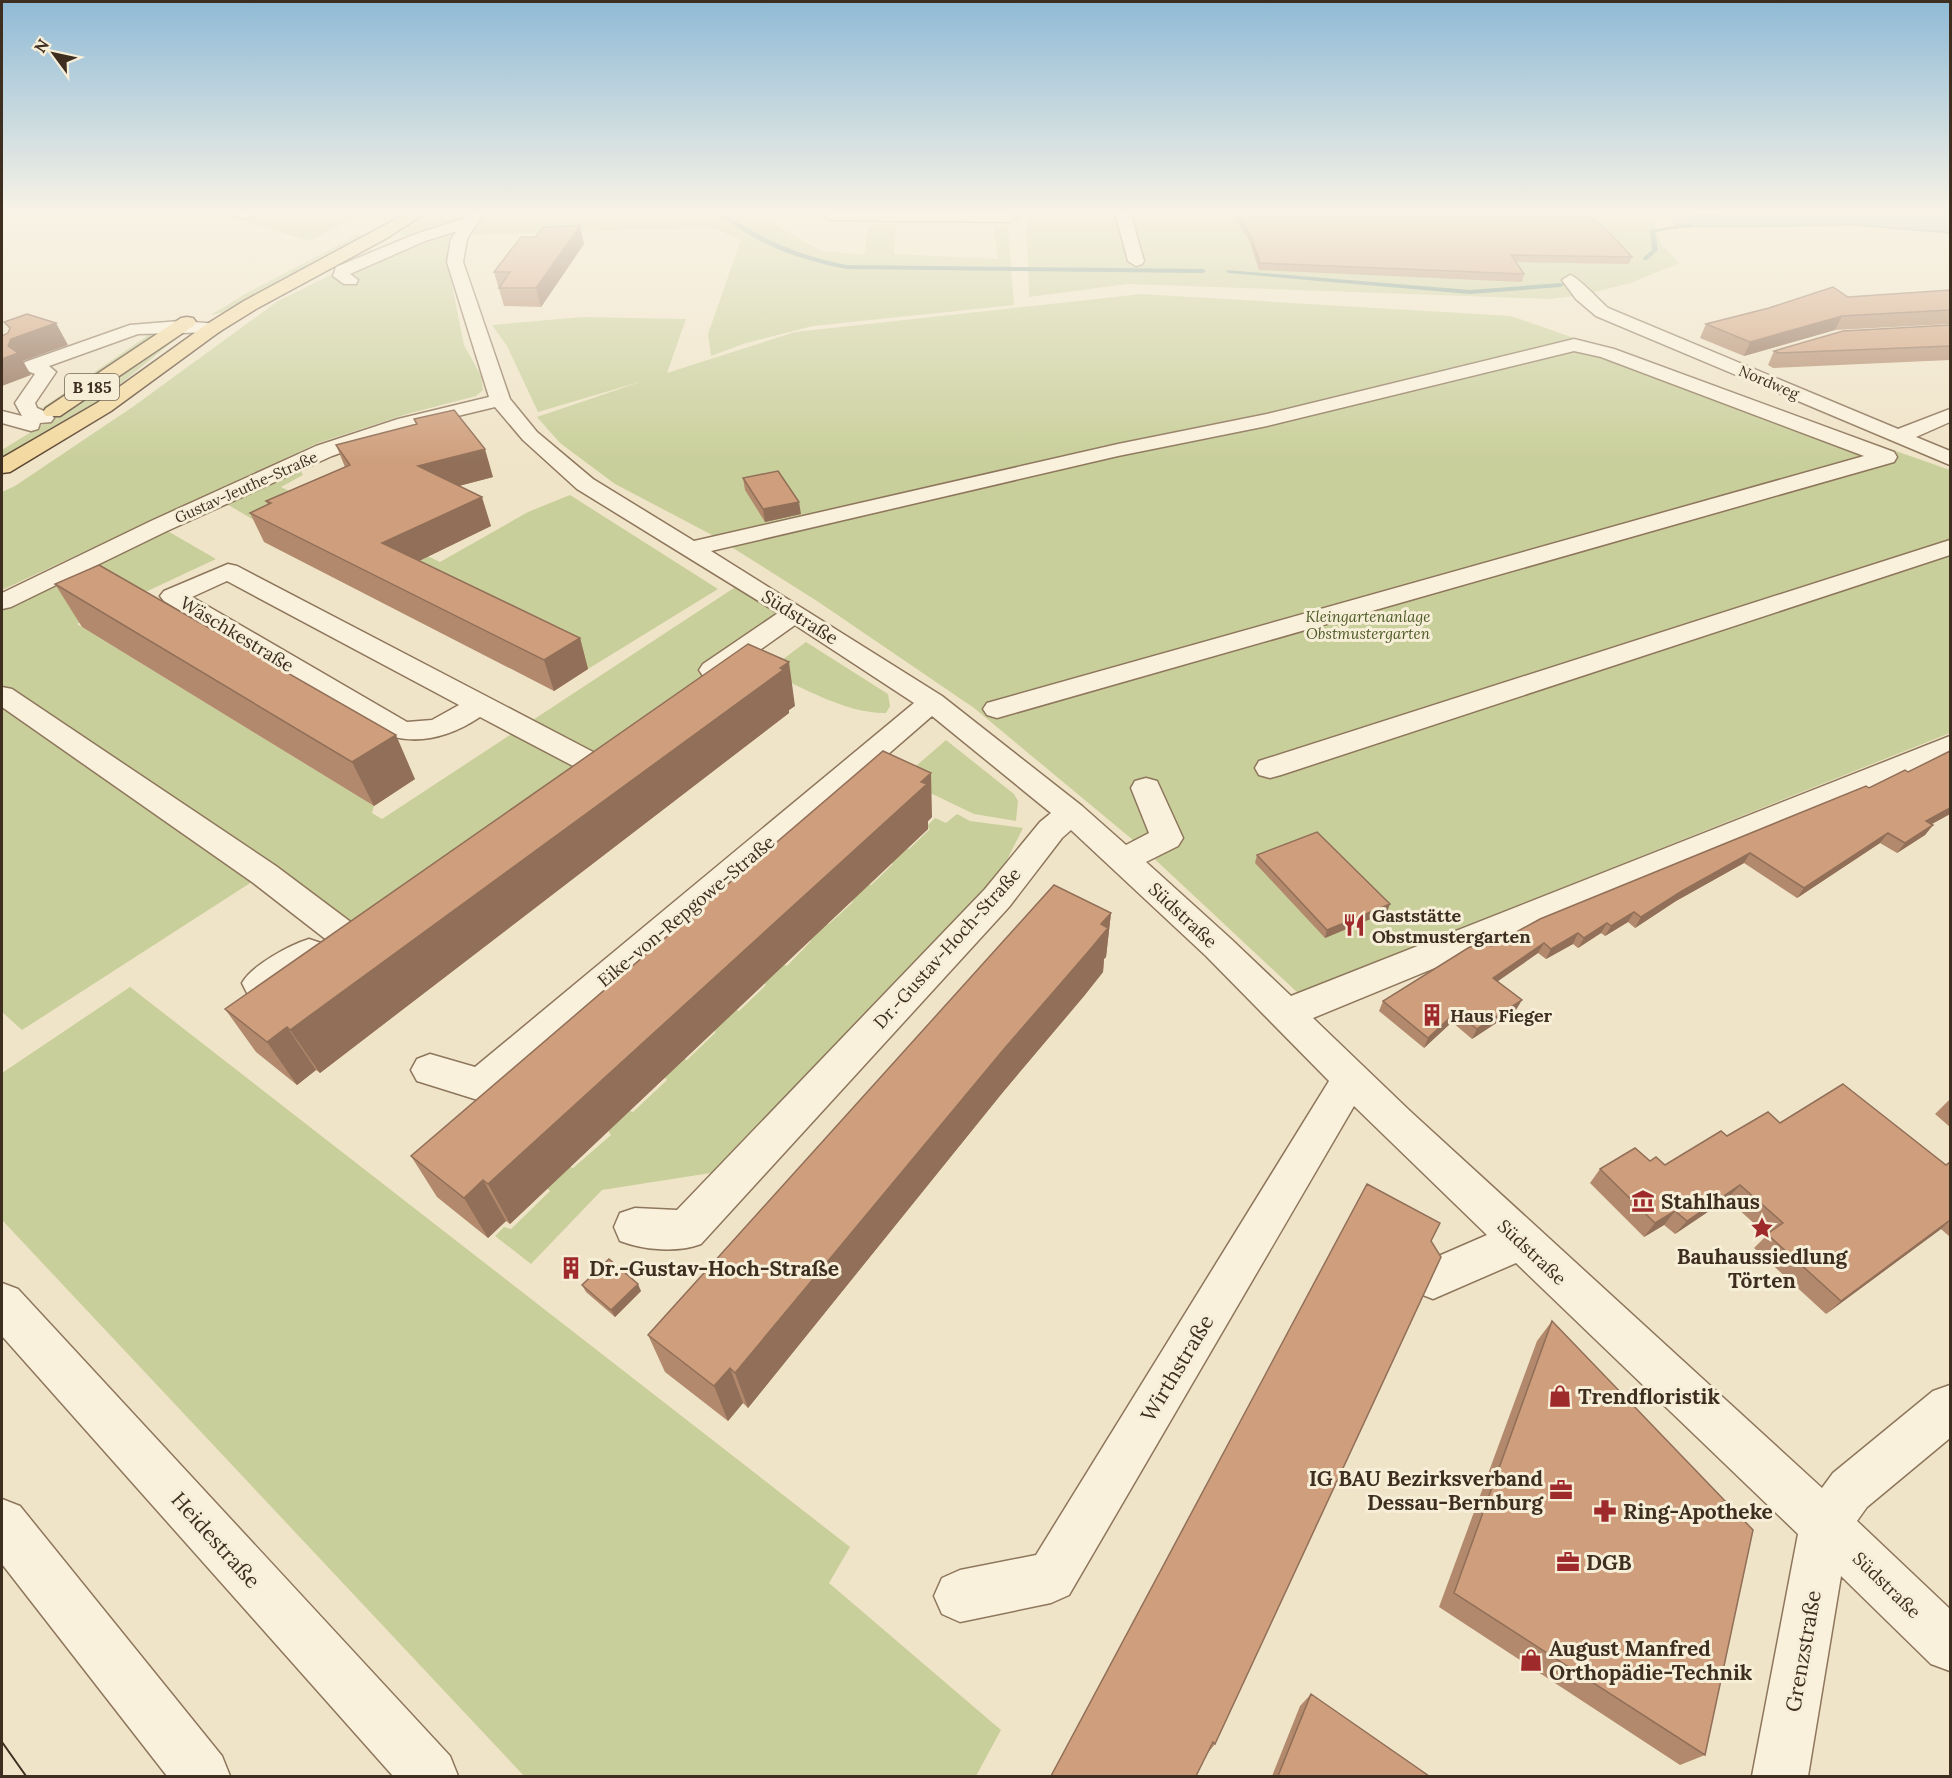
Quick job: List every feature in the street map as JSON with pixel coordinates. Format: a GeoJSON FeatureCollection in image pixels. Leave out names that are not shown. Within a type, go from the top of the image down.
{"type":"FeatureCollection","features":[{"type":"Feature","properties":{"kind":"main road","name":"B 185"},"geometry":{"type":"LineString","coordinates":[[2,467],[104,407],[212,318],[265,295]]}},
{"type":"Feature","properties":{"kind":"main road","name":"B 185"},"geometry":{"type":"LineString","coordinates":[[12,437],[38,422],[180,326]]}},
{"type":"Feature","properties":{"kind":"street","name":"Südstraße"},"geometry":{"type":"LineString","coordinates":[[466,295],[500,400],[530,436],[585,484],[795,613],[932,702],[1071,813],[1218,947],[1284,1014],[1520,1241],[1825,1525],[1950,1646]]}},
{"type":"Feature","properties":{"kind":"street","name":"Nordweg"},"geometry":{"type":"LineString","coordinates":[[1584,295],[1602,312],[1950,459]]}},
{"type":"Feature","properties":{"kind":"street"},"geometry":{"type":"LineString","coordinates":[[122,314],[138,318],[136,329]]}},
{"type":"Feature","properties":{"kind":"street"},"geometry":{"type":"LineString","coordinates":[[38,422],[25,403],[46,372],[32,366],[136,329],[180,326],[212,318]]}},
{"type":"Feature","properties":{"kind":"street"},"geometry":{"type":"LineString","coordinates":[[66,332],[107,339]]}},
{"type":"Feature","properties":{"kind":"street"},"geometry":{"type":"LineString","coordinates":[[692,550],[712,542],[971,483],[1267,420],[1574,345],[1607,353],[1907,465]]}},
{"type":"Feature","properties":{"kind":"street"},"geometry":{"type":"LineString","coordinates":[[1733,367],[1755,361]]}},
{"type":"Feature","properties":{"kind":"street"},"geometry":{"type":"LineString","coordinates":[[12,390],[33,389]]}},
{"type":"Feature","properties":{"kind":"street","name":"Gustav-Jeuthe-Straße"},"geometry":{"type":"LineString","coordinates":[[2,602],[159,526],[324,452],[405,423],[500,400]]}},
{"type":"Feature","properties":{"kind":"street"},"geometry":{"type":"LineString","coordinates":[[997,709],[1886,457],[1907,440],[1950,415]]}},
{"type":"Feature","properties":{"kind":"street"},"geometry":{"type":"LineString","coordinates":[[2,417],[38,422]]}},
{"type":"Feature","properties":{"kind":"street"},"geometry":{"type":"LineString","coordinates":[[1929,472],[1950,480]]}},
{"type":"Feature","properties":{"kind":"street"},"geometry":{"type":"LineString","coordinates":[[1270,768],[1950,547]]}},
{"type":"Feature","properties":{"kind":"street","name":"Wäschkestraße"},"geometry":{"type":"LineString","coordinates":[[479,704],[443,727],[417,733],[400,730],[173,596],[228,571],[479,704],[594,754],[555,781]]}},
{"type":"Feature","properties":{"kind":"street"},"geometry":{"type":"LineString","coordinates":[[689,687],[795,613]]}},
{"type":"Feature","properties":{"kind":"street"},"geometry":{"type":"LineString","coordinates":[[2,695],[264,874],[349,925],[260,983]]}},
{"type":"Feature","properties":{"kind":"street","name":"Eike-von-Repgowe-Straße"},"geometry":{"type":"LineString","coordinates":[[430,1070],[481,1085],[932,702]]}},
{"type":"Feature","properties":{"kind":"street"},"geometry":{"type":"LineString","coordinates":[[1284,1014],[1950,746]]}},
{"type":"Feature","properties":{"kind":"street"},"geometry":{"type":"LineString","coordinates":[[1123,860],[1167,838],[1146,788]]}},
{"type":"Feature","properties":{"kind":"street","name":"Dr.-Gustav-Hoch-Straße"},"geometry":{"type":"LineString","coordinates":[[635,1227],[686,1230],[997,898],[1051,830],[1071,813]]}},
{"type":"Feature","properties":{"kind":"street","name":"Wirthstraße"},"geometry":{"type":"LineString","coordinates":[[960,1596],[1050,1577],[1350,1078]]}},
{"type":"Feature","properties":{"kind":"street"},"geometry":{"type":"LineString","coordinates":[[1433,1279],[1520,1241]]}},
{"type":"Feature","properties":{"kind":"street","name":"Heidestraße"},"geometry":{"type":"LineString","coordinates":[[2,1304],[430,1776]]}},
{"type":"Feature","properties":{"kind":"street"},"geometry":{"type":"LineString","coordinates":[[1825,1525],[1850,1490],[1950,1408]]}},
{"type":"Feature","properties":{"kind":"street"},"geometry":{"type":"LineString","coordinates":[[2,1524],[202,1776]]}},
{"type":"Feature","properties":{"kind":"street","name":"Grenzstraße"},"geometry":{"type":"LineString","coordinates":[[1780,1776],[1825,1525]]}},
{"type":"Feature","properties":{"kind":"green space"},"geometry":{"type":"Polygon","coordinates":[[[243,295],[258,295],[226,312],[211,315],[243,295]]]}},
{"type":"Feature","properties":{"kind":"green space"},"geometry":{"type":"Polygon","coordinates":[[[290,295],[454,295],[464,345],[481,376],[483,390],[476,396],[407,414],[318,443],[2,590],[2,492],[15,486],[134,406],[278,301],[290,295]]]}},
{"type":"Feature","properties":{"kind":"green space"},"geometry":{"type":"Polygon","coordinates":[[[722,295],[1013,295],[1014,305],[813,326],[743,344],[711,356],[708,334],[722,295]]]}},
{"type":"Feature","properties":{"kind":"green space","name":"Kleingartenanlage Obstmustergarten"},"geometry":{"type":"Polygon","coordinates":[[[1133,295],[1511,316],[1950,470],[1950,733],[1298,993],[1145,850],[974,708],[817,601],[714,536],[615,484],[560,443],[537,417],[643,381],[538,412],[507,346],[492,325],[583,317],[686,319],[667,373],[795,332],[1133,295]]]}},
{"type":"Feature","properties":{"kind":"green space"},"geometry":{"type":"Polygon","coordinates":[[[1437,295],[1582,295],[1550,299],[1437,295]]]}},
{"type":"Feature","properties":{"kind":"green space"},"geometry":{"type":"Polygon","coordinates":[[[153,332],[157,334],[50,407],[42,408],[153,332]]]}},
{"type":"Feature","properties":{"kind":"green space"},"geometry":{"type":"Polygon","coordinates":[[[174,337],[176,339],[102,399],[2,459],[2,450],[100,389],[174,337]]]}},
{"type":"Feature","properties":{"kind":"green space"},"geometry":{"type":"Polygon","coordinates":[[[298,467],[303,475],[281,487],[440,562],[528,512],[570,495],[718,589],[588,669],[299,526],[279,535],[225,503],[298,467]]]}},
{"type":"Feature","properties":{"kind":"green space"},"geometry":{"type":"Polygon","coordinates":[[[159,526],[216,559],[77,624],[374,806],[372,813],[382,819],[743,582],[795,613],[340,932],[264,874],[22,1030],[2,1012],[2,602],[159,526]]]}},
{"type":"Feature","properties":{"kind":"green space"},"geometry":{"type":"Polygon","coordinates":[[[806,642],[888,694],[890,706],[886,713],[871,712],[840,704],[809,692],[767,671],[806,642]]]}},
{"type":"Feature","properties":{"kind":"green space"},"geometry":{"type":"Polygon","coordinates":[[[946,740],[1014,794],[1018,801],[1016,821],[974,814],[901,779],[946,740]]]}},
{"type":"Feature","properties":{"kind":"green space"},"geometry":{"type":"Polygon","coordinates":[[[957,814],[970,821],[1023,828],[990,894],[717,1172],[602,1190],[531,1264],[495,1236],[504,1227],[511,1229],[550,1191],[546,1187],[568,1166],[573,1168],[611,1135],[607,1129],[627,1110],[633,1112],[667,1080],[664,1076],[682,1058],[687,1060],[716,1032],[712,1029],[734,1009],[739,1011],[766,985],[763,982],[782,964],[787,966],[811,941],[807,938],[824,923],[829,924],[853,902],[849,899],[865,884],[871,885],[893,864],[890,861],[904,848],[909,849],[930,829],[926,827],[935,818],[946,823],[957,814]]]}},
{"type":"Feature","properties":{"kind":"green space"},"geometry":{"type":"Polygon","coordinates":[[[130,987],[850,1547],[829,1583],[1001,1730],[976,1776],[524,1776],[2,1220],[2,1073],[130,987]]]}},
{"type":"Feature","properties":{"kind":"building"},"geometry":{"type":"Polygon","coordinates":[[[1809,295],[1845,295],[1848,297],[1950,295],[1950,310],[1842,316],[1750,342],[1706,324],[1809,295]]]}},
{"type":"Feature","properties":{"kind":"building"},"geometry":{"type":"Polygon","coordinates":[[[27,314],[56,323],[11,339],[8,346],[18,353],[2,359],[2,336],[8,333],[10,328],[4,322],[27,314]]]}},
{"type":"Feature","properties":{"kind":"building"},"geometry":{"type":"Polygon","coordinates":[[[1950,325],[1950,346],[1779,353],[1774,351],[1843,331],[1950,325]]]}},
{"type":"Feature","properties":{"kind":"building"},"geometry":{"type":"Polygon","coordinates":[[[454,410],[485,449],[418,466],[482,497],[382,543],[580,638],[544,660],[250,513],[271,503],[266,501],[350,465],[336,445],[417,424],[414,419],[454,410]]]}},
{"type":"Feature","properties":{"kind":"building"},"geometry":{"type":"Polygon","coordinates":[[[778,471],[799,502],[763,509],[743,478],[778,471]]]}},
{"type":"Feature","properties":{"kind":"building"},"geometry":{"type":"Polygon","coordinates":[[[99,565],[396,735],[352,762],[55,584],[99,565]]]}},
{"type":"Feature","properties":{"kind":"building"},"geometry":{"type":"Polygon","coordinates":[[[748,644],[789,662],[780,668],[783,670],[290,1030],[287,1027],[267,1042],[225,1009],[748,644]]]}},
{"type":"Feature","properties":{"kind":"building"},"geometry":{"type":"Polygon","coordinates":[[[883,751],[931,773],[921,782],[927,784],[488,1184],[483,1180],[464,1198],[411,1156],[883,751]]]}},
{"type":"Feature","properties":{"kind":"building"},"geometry":{"type":"Polygon","coordinates":[[[1950,751],[1950,808],[1926,821],[1933,825],[1905,843],[1888,833],[1804,888],[1750,853],[1641,917],[1634,912],[1611,926],[1607,923],[1584,938],[1578,933],[1551,949],[1544,943],[1493,978],[1522,1000],[1477,1029],[1456,1012],[1428,1038],[1383,1001],[1468,948],[1485,941],[1491,946],[1540,919],[1866,786],[1869,788],[1950,751]]]}},
{"type":"Feature","properties":{"kind":"building"},"geometry":{"type":"Polygon","coordinates":[[[1317,832],[1390,904],[1327,930],[1257,855],[1317,832]]]}},
{"type":"Feature","properties":{"kind":"building"},"geometry":{"type":"Polygon","coordinates":[[[1054,885],[1111,913],[1101,924],[1108,928],[1004,1049],[735,1373],[730,1368],[714,1386],[648,1335],[1054,885]]]}},
{"type":"Feature","properties":{"kind":"building"},"geometry":{"type":"Polygon","coordinates":[[[1843,1084],[1946,1165],[1950,1162],[1950,1220],[1841,1301],[1767,1234],[1783,1223],[1740,1185],[1687,1221],[1675,1211],[1655,1223],[1600,1169],[1635,1148],[1650,1161],[1656,1157],[1665,1165],[1721,1131],[1727,1136],[1768,1112],[1780,1123],[1843,1084]]]}},
{"type":"Feature","properties":{"kind":"building"},"geometry":{"type":"Polygon","coordinates":[[[1367,1184],[1440,1223],[1431,1241],[1441,1257],[1215,1744],[1213,1742],[1196,1776],[1051,1776],[1367,1184]]]}},
{"type":"Feature","properties":{"kind":"building"},"geometry":{"type":"Polygon","coordinates":[[[609,1259],[638,1284],[611,1310],[582,1285],[609,1259]]]}},
{"type":"Feature","properties":{"kind":"building"},"geometry":{"type":"Polygon","coordinates":[[[1552,1321],[1753,1530],[1705,1755],[1454,1593],[1552,1321]]]}},
{"type":"Feature","properties":{"kind":"building"},"geometry":{"type":"Polygon","coordinates":[[[1311,1694],[1429,1776],[1278,1776],[1311,1694]]]}},
{"type":"Feature","properties":{"kind":"tram line"},"geometry":{"type":"LineString","coordinates":[[2,1742],[26,1776]]}},
{"type":"Feature","properties":{"kind":"place","name":"Gaststätte Obstmustergarten"},"geometry":{"type":"Point","coordinates":[1354,925]}},
{"type":"Feature","properties":{"kind":"place","name":"Haus Fieger"},"geometry":{"type":"Point","coordinates":[1432,1015]}},
{"type":"Feature","properties":{"kind":"place","name":"Stahlhaus"},"geometry":{"type":"Point","coordinates":[1643,1201]}},
{"type":"Feature","properties":{"kind":"place","name":"Bauhaussiedlung Törten"},"geometry":{"type":"Point","coordinates":[1762,1228]}},
{"type":"Feature","properties":{"kind":"place","name":"Dr.-Gustav-Hoch-Straße"},"geometry":{"type":"Point","coordinates":[571,1268]}},
{"type":"Feature","properties":{"kind":"place","name":"Trendfloristik"},"geometry":{"type":"Point","coordinates":[1560,1396]}},
{"type":"Feature","properties":{"kind":"place","name":"IG BAU Bezirksverband Dessau-Bernburg"},"geometry":{"type":"Point","coordinates":[1561,1490]}},
{"type":"Feature","properties":{"kind":"place","name":"Ring-Apotheke"},"geometry":{"type":"Point","coordinates":[1605,1511]}},
{"type":"Feature","properties":{"kind":"place","name":"DGB"},"geometry":{"type":"Point","coordinates":[1568,1562]}},
{"type":"Feature","properties":{"kind":"place","name":"August Manfred Orthopädie-Technik"},"geometry":{"type":"Point","coordinates":[1531,1660]}}]}
